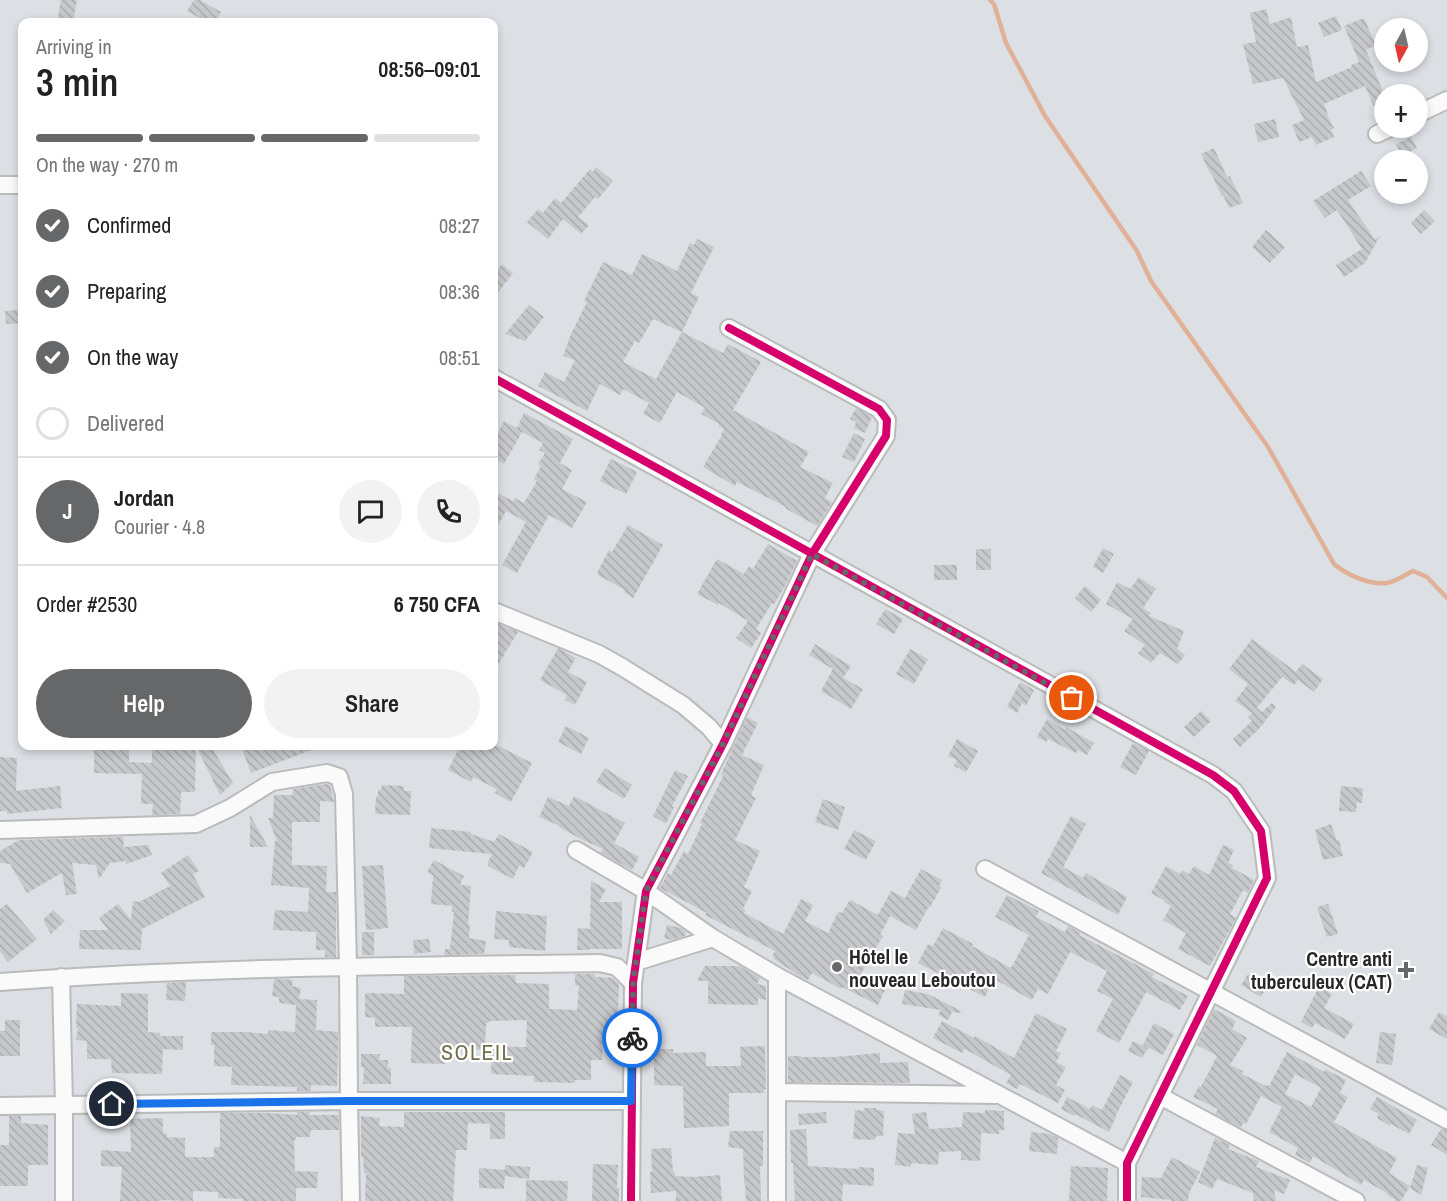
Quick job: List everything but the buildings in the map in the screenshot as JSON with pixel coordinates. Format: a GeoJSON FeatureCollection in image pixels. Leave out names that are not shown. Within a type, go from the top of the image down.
{"type":"FeatureCollection","features":[{"type":"Feature","properties":{"kind":"street"},"geometry":{"type":"LineString","coordinates":[[1428,109],[1447,100]]}},
{"type":"Feature","properties":{"kind":"street"},"geometry":{"type":"LineString","coordinates":[[0,186],[18,185]]}},
{"type":"Feature","properties":{"kind":"street"},"geometry":{"type":"LineString","coordinates":[[632,1201],[633,983],[646,891],[723,744],[812,554],[886,436],[887,420],[879,409],[729,328]]}},
{"type":"Feature","properties":{"kind":"street"},"geometry":{"type":"LineString","coordinates":[[498,380],[1213,775],[1234,791],[1261,831],[1267,878],[1127,1163],[1127,1201]]}},
{"type":"Feature","properties":{"kind":"street"},"geometry":{"type":"LineString","coordinates":[[498,613],[599,654],[682,705],[709,727],[723,744]]}},
{"type":"Feature","properties":{"kind":"street"},"geometry":{"type":"LineString","coordinates":[[0,830],[196,824],[230,808],[272,782],[327,773],[339,777],[344,794],[351,1201]]}},
{"type":"Feature","properties":{"kind":"street"},"geometry":{"type":"LineString","coordinates":[[576,850],[646,891],[713,938],[777,976],[1127,1163]]}},
{"type":"Feature","properties":{"kind":"street"},"geometry":{"type":"LineString","coordinates":[[985,869],[1447,1120]]}},
{"type":"Feature","properties":{"kind":"street"},"geometry":{"type":"LineString","coordinates":[[636,962],[713,938]]}},
{"type":"Feature","properties":{"kind":"street"},"geometry":{"type":"LineString","coordinates":[[0,982],[61,977],[348,967],[600,963],[617,967],[633,983]]}},
{"type":"Feature","properties":{"kind":"street"},"geometry":{"type":"LineString","coordinates":[[777,976],[777,1201]]}},
{"type":"Feature","properties":{"kind":"street"},"geometry":{"type":"LineString","coordinates":[[61,977],[64,1201]]}},
{"type":"Feature","properties":{"kind":"street"},"geometry":{"type":"LineString","coordinates":[[777,1092],[999,1095]]}},
{"type":"Feature","properties":{"kind":"street"},"geometry":{"type":"LineString","coordinates":[[1160,1096],[1356,1201]]}},
{"type":"Feature","properties":{"kind":"street"},"geometry":{"type":"LineString","coordinates":[[0,1106],[348,1101],[631,1101]]}},
{"type":"Feature","properties":{"kind":"waterway"},"geometry":{"type":"LineString","coordinates":[[990,0],[994,4],[1006,43],[1045,116],[1137,251],[1151,281],[1268,447],[1334,564],[1359,578],[1380,583],[1393,581],[1413,571],[1427,577],[1447,598]]}},
{"type":"Feature","properties":{"kind":"cycle path"},"geometry":{"type":"LineString","coordinates":[[631,1201],[633,983],[646,891],[723,744],[812,554],[886,436],[887,420],[879,409],[729,328]]}},
{"type":"Feature","properties":{"kind":"cycle path"},"geometry":{"type":"LineString","coordinates":[[498,380],[1213,775],[1234,791],[1261,831],[1267,878],[1127,1163],[1127,1201]]}},
{"type":"Feature","properties":{"kind":"way so far"},"geometry":{"type":"LineString","coordinates":[[632,1038],[633,983],[646,891],[723,744],[812,554],[1072,698]]}},
{"type":"Feature","properties":{"kind":"place","name":"Hôtel le nouveau Leboutou"},"geometry":{"type":"Point","coordinates":[837,967]}},
{"type":"Feature","properties":{"kind":"place","name":"Centre anti tuberculeux (CAT)"},"geometry":{"type":"Point","coordinates":[1406,970]}},
{"type":"Feature","properties":{"kind":"district","name":"SOLEIL"},"geometry":{"type":"Point","coordinates":[477,1052]}},
{"type":"Feature","properties":{"kind":"route"},"geometry":{"type":"LineString","coordinates":[[112,1104],[631,1101],[632,1038]]}}]}
